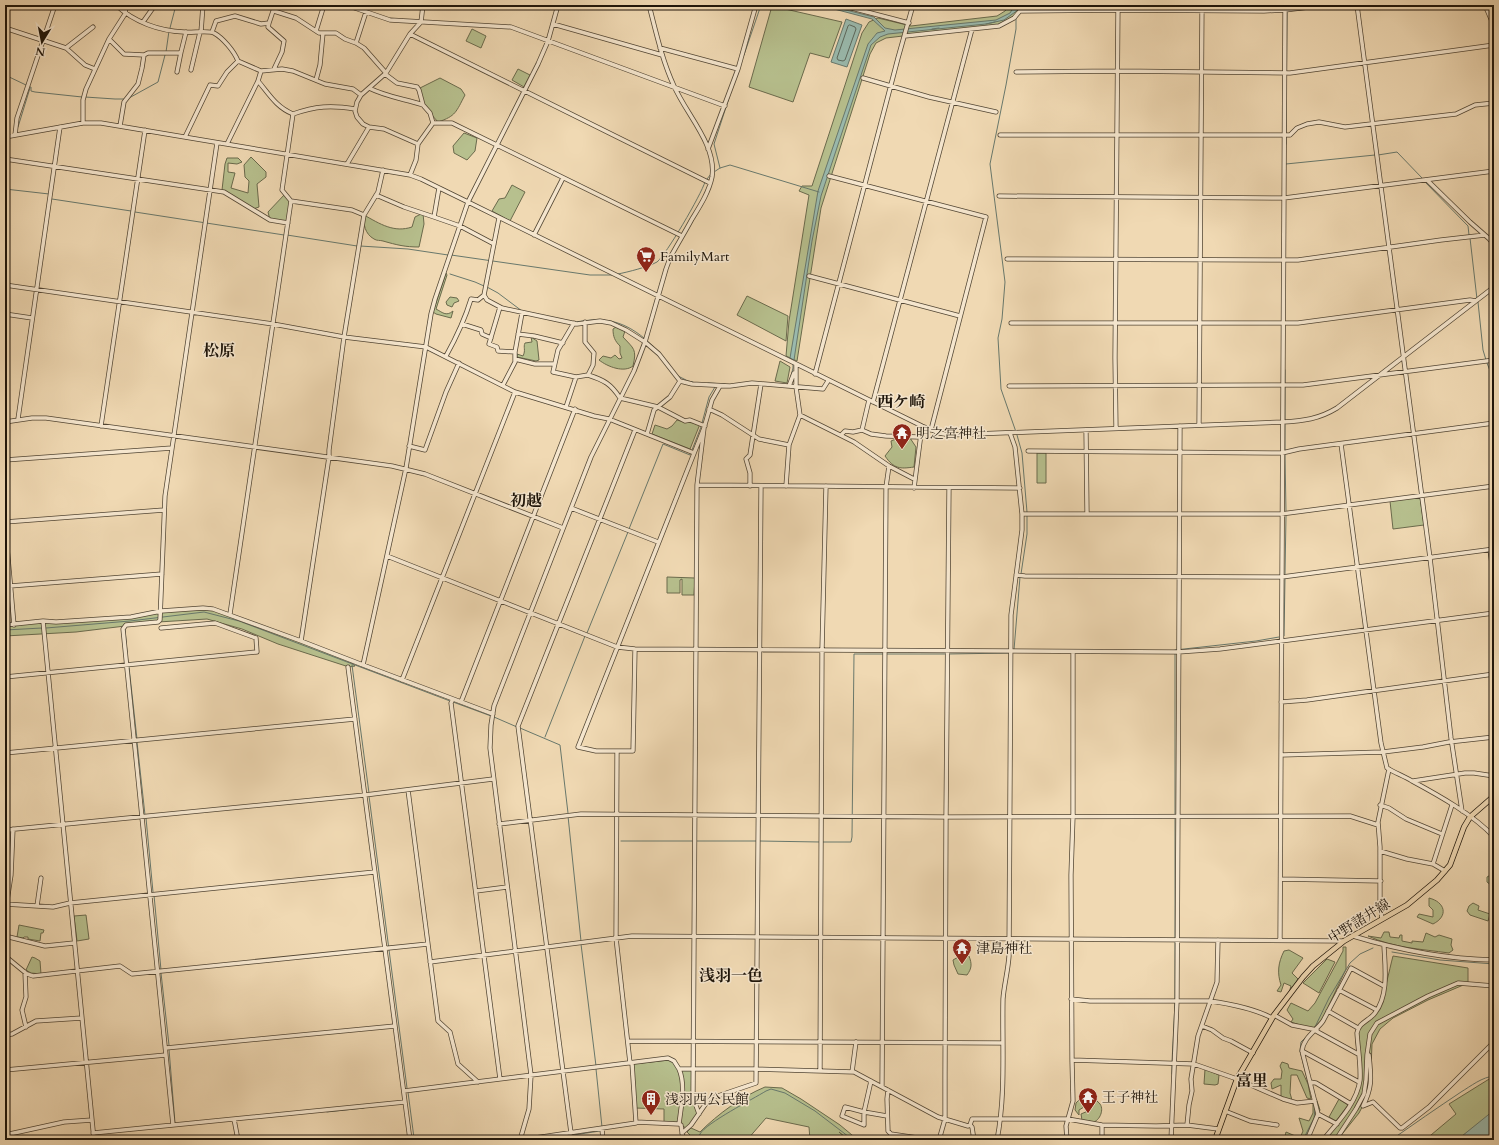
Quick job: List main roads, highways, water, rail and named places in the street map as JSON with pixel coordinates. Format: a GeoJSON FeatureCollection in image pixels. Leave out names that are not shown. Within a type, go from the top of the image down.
{"type":"FeatureCollection","features":[{"type":"Feature","properties":{"kind":"main road","name":"中野諸井線"},"geometry":{"type":"LineString","coordinates":[[1215,1140],[1237,1079],[1273,1016],[1313,966],[1344,941],[1407,905],[1419,896],[1450,865],[1464,827],[1470,817],[1494,796]]}},
{"type":"Feature","properties":{"kind":"water"},"geometry":{"type":"Polygon","coordinates":[[[819,5],[826,5],[874,17],[885,28],[895,30],[996,20],[1010,13],[1015,5],[1021,5],[1018,10],[1004,20],[986,24],[888,34],[880,37],[871,45],[821,196],[812,241],[794,360],[790,358],[818,191],[868,44],[877,33],[885,31],[872,19],[819,5]]]}},
{"type":"Feature","properties":{"kind":"water"},"geometry":{"type":"Polygon","coordinates":[[[846,19],[862,25],[847,67],[831,62],[846,19]]]}},
{"type":"Feature","properties":{"kind":"water"},"geometry":{"type":"Polygon","coordinates":[[[1494,1110],[1494,1140],[1457,1140],[1493,1111],[1494,1110]]]}},
{"type":"Feature","properties":{"kind":"waterway"},"geometry":{"type":"LineString","coordinates":[[170,28],[176,5]]}},
{"type":"Feature","properties":{"kind":"waterway"},"geometry":{"type":"LineString","coordinates":[[744,55],[761,5]]}},
{"type":"Feature","properties":{"kind":"waterway"},"geometry":{"type":"LineString","coordinates":[[1286,144],[1287,12]]}},
{"type":"Feature","properties":{"kind":"waterway"},"geometry":{"type":"LineString","coordinates":[[1016,17],[1016,29],[990,164],[1005,282],[1002,319],[998,338],[1001,389],[1016,432]]}},
{"type":"Feature","properties":{"kind":"waterway"},"geometry":{"type":"LineString","coordinates":[[986,24],[995,22]]}},
{"type":"Feature","properties":{"kind":"waterway"},"geometry":{"type":"LineString","coordinates":[[932,29],[939,28]]}},
{"type":"Feature","properties":{"kind":"waterway"},"geometry":{"type":"LineString","coordinates":[[166,52],[169,31]]}},
{"type":"Feature","properties":{"kind":"waterway"},"geometry":{"type":"LineString","coordinates":[[129,98],[158,82],[165,55]]}},
{"type":"Feature","properties":{"kind":"waterway"},"geometry":{"type":"LineString","coordinates":[[5,75],[26,85]]}},
{"type":"Feature","properties":{"kind":"waterway"},"geometry":{"type":"LineString","coordinates":[[29,87],[31,87],[31,91],[35,92],[82,97]]}},
{"type":"Feature","properties":{"kind":"waterway"},"geometry":{"type":"LineString","coordinates":[[18,127],[30,88]]}},
{"type":"Feature","properties":{"kind":"waterway"},"geometry":{"type":"LineString","coordinates":[[85,97],[124,99]]}},
{"type":"Feature","properties":{"kind":"waterway"},"geometry":{"type":"LineString","coordinates":[[720,168],[714,144],[729,98]]}},
{"type":"Feature","properties":{"kind":"waterway"},"geometry":{"type":"LineString","coordinates":[[1378,155],[1397,152],[1423,179]]}},
{"type":"Feature","properties":{"kind":"waterway"},"geometry":{"type":"LineString","coordinates":[[1286,164],[1375,155]]}},
{"type":"Feature","properties":{"kind":"waterway"},"geometry":{"type":"LineString","coordinates":[[714,172],[720,168],[730,165],[819,192]]}},
{"type":"Feature","properties":{"kind":"waterway"},"geometry":{"type":"LineString","coordinates":[[707,179],[711,174]]}},
{"type":"Feature","properties":{"kind":"waterway"},"geometry":{"type":"LineString","coordinates":[[618,274],[632,271],[657,262],[683,224],[705,182]]}},
{"type":"Feature","properties":{"kind":"waterway"},"geometry":{"type":"LineString","coordinates":[[1425,182],[1468,226],[1469,235]]}},
{"type":"Feature","properties":{"kind":"waterway"},"geometry":{"type":"LineString","coordinates":[[5,189],[49,194]]}},
{"type":"Feature","properties":{"kind":"waterway"},"geometry":{"type":"LineString","coordinates":[[52,199],[131,211]]}},
{"type":"Feature","properties":{"kind":"waterway"},"geometry":{"type":"LineString","coordinates":[[135,212],[284,235]]}},
{"type":"Feature","properties":{"kind":"waterway"},"geometry":{"type":"LineString","coordinates":[[287,235],[357,246]]}},
{"type":"Feature","properties":{"kind":"waterway"},"geometry":{"type":"LineString","coordinates":[[1470,238],[1477,299]]}},
{"type":"Feature","properties":{"kind":"waterway"},"geometry":{"type":"LineString","coordinates":[[360,246],[408,249],[448,255]]}},
{"type":"Feature","properties":{"kind":"waterway"},"geometry":{"type":"LineString","coordinates":[[451,255],[590,275],[613,275]]}},
{"type":"Feature","properties":{"kind":"waterway"},"geometry":{"type":"LineString","coordinates":[[450,274],[484,286]]}},
{"type":"Feature","properties":{"kind":"waterway"},"geometry":{"type":"LineString","coordinates":[[487,287],[498,293],[522,311]]}},
{"type":"Feature","properties":{"kind":"waterway"},"geometry":{"type":"LineString","coordinates":[[1478,302],[1483,350],[1486,360]]}},
{"type":"Feature","properties":{"kind":"waterway"},"geometry":{"type":"LineString","coordinates":[[576,322],[595,320],[612,321],[628,327],[644,338]]}},
{"type":"Feature","properties":{"kind":"waterway"},"geometry":{"type":"LineString","coordinates":[[646,340],[656,349]]}},
{"type":"Feature","properties":{"kind":"waterway"},"geometry":{"type":"LineString","coordinates":[[663,357],[670,365]]}},
{"type":"Feature","properties":{"kind":"waterway"},"geometry":{"type":"LineString","coordinates":[[791,376],[793,363]]}},
{"type":"Feature","properties":{"kind":"waterway"},"geometry":{"type":"LineString","coordinates":[[1487,363],[1494,381]]}},
{"type":"Feature","properties":{"kind":"waterway"},"geometry":{"type":"LineString","coordinates":[[1285,370],[1285,420]]}},
{"type":"Feature","properties":{"kind":"waterway"},"geometry":{"type":"LineString","coordinates":[[678,376],[693,382]]}},
{"type":"Feature","properties":{"kind":"waterway"},"geometry":{"type":"LineString","coordinates":[[708,383],[725,384]]}},
{"type":"Feature","properties":{"kind":"waterway"},"geometry":{"type":"LineString","coordinates":[[702,423],[709,397],[715,387]]}},
{"type":"Feature","properties":{"kind":"waterway"},"geometry":{"type":"LineString","coordinates":[[1285,424],[1285,450]]}},
{"type":"Feature","properties":{"kind":"waterway"},"geometry":{"type":"LineString","coordinates":[[629,529],[663,444],[690,455],[701,427]]}},
{"type":"Feature","properties":{"kind":"waterway"},"geometry":{"type":"LineString","coordinates":[[1017,435],[1022,453],[1027,512]]}},
{"type":"Feature","properties":{"kind":"waterway"},"geometry":{"type":"LineString","coordinates":[[1285,454],[1286,512]]}},
{"type":"Feature","properties":{"kind":"waterway"},"geometry":{"type":"LineString","coordinates":[[1021,574],[1027,534],[1027,516]]}},
{"type":"Feature","properties":{"kind":"waterway"},"geometry":{"type":"LineString","coordinates":[[1285,574],[1286,516]]}},
{"type":"Feature","properties":{"kind":"waterway"},"geometry":{"type":"LineString","coordinates":[[587,633],[628,532]]}},
{"type":"Feature","properties":{"kind":"waterway"},"geometry":{"type":"LineString","coordinates":[[1014,650],[1020,577]]}},
{"type":"Feature","properties":{"kind":"waterway"},"geometry":{"type":"LineString","coordinates":[[1282,637],[1284,636],[1285,578]]}},
{"type":"Feature","properties":{"kind":"waterway"},"geometry":{"type":"LineString","coordinates":[[46,628],[130,621],[204,612],[239,621],[450,701]]}},
{"type":"Feature","properties":{"kind":"waterway"},"geometry":{"type":"LineString","coordinates":[[5,630],[42,628]]}},
{"type":"Feature","properties":{"kind":"waterway"},"geometry":{"type":"LineString","coordinates":[[125,629],[128,664]]}},
{"type":"Feature","properties":{"kind":"waterway"},"geometry":{"type":"LineString","coordinates":[[545,737],[585,636]]}},
{"type":"Feature","properties":{"kind":"waterway"},"geometry":{"type":"LineString","coordinates":[[1175,650],[1279,637]]}},
{"type":"Feature","properties":{"kind":"waterway"},"geometry":{"type":"LineString","coordinates":[[949,654],[1010,653]]}},
{"type":"Feature","properties":{"kind":"waterway"},"geometry":{"type":"LineString","coordinates":[[1175,653],[1175,938]]}},
{"type":"Feature","properties":{"kind":"waterway"},"geometry":{"type":"LineString","coordinates":[[823,842],[851,842],[852,837],[854,654],[884,654]]}},
{"type":"Feature","properties":{"kind":"waterway"},"geometry":{"type":"LineString","coordinates":[[887,654],[946,654]]}},
{"type":"Feature","properties":{"kind":"waterway"},"geometry":{"type":"LineString","coordinates":[[352,665],[369,793]]}},
{"type":"Feature","properties":{"kind":"waterway"},"geometry":{"type":"LineString","coordinates":[[129,667],[137,739]]}},
{"type":"Feature","properties":{"kind":"waterway"},"geometry":{"type":"LineString","coordinates":[[453,702],[491,716]]}},
{"type":"Feature","properties":{"kind":"waterway"},"geometry":{"type":"LineString","coordinates":[[494,717],[517,727]]}},
{"type":"Feature","properties":{"kind":"waterway"},"geometry":{"type":"LineString","coordinates":[[520,728],[560,745],[568,813]]}},
{"type":"Feature","properties":{"kind":"waterway"},"geometry":{"type":"LineString","coordinates":[[137,742],[145,815]]}},
{"type":"Feature","properties":{"kind":"waterway"},"geometry":{"type":"LineString","coordinates":[[369,796],[407,1088]]}},
{"type":"Feature","properties":{"kind":"waterway"},"geometry":{"type":"LineString","coordinates":[[568,816],[581,941]]}},
{"type":"Feature","properties":{"kind":"waterway"},"geometry":{"type":"LineString","coordinates":[[146,818],[153,892]]}},
{"type":"Feature","properties":{"kind":"waterway"},"geometry":{"type":"LineString","coordinates":[[621,841],[756,841]]}},
{"type":"Feature","properties":{"kind":"waterway"},"geometry":{"type":"LineString","coordinates":[[759,841],[820,842]]}},
{"type":"Feature","properties":{"kind":"waterway"},"geometry":{"type":"LineString","coordinates":[[154,895],[161,970]]}},
{"type":"Feature","properties":{"kind":"waterway"},"geometry":{"type":"LineString","coordinates":[[1175,941],[1175,1000]]}},
{"type":"Feature","properties":{"kind":"waterway"},"geometry":{"type":"LineString","coordinates":[[581,944],[596,1066]]}},
{"type":"Feature","properties":{"kind":"waterway"},"geometry":{"type":"LineString","coordinates":[[1315,1027],[1329,998],[1350,963],[1360,954],[1373,948]]}},
{"type":"Feature","properties":{"kind":"waterway"},"geometry":{"type":"LineString","coordinates":[[1392,952],[1440,960],[1494,964]]}},
{"type":"Feature","properties":{"kind":"waterway"},"geometry":{"type":"LineString","coordinates":[[161,973],[169,1045]]}},
{"type":"Feature","properties":{"kind":"waterway"},"geometry":{"type":"LineString","coordinates":[[1172,1062],[1175,1003]]}},
{"type":"Feature","properties":{"kind":"waterway"},"geometry":{"type":"LineString","coordinates":[[1306,1037],[1301,1042],[1300,1051],[1309,1087]]}},
{"type":"Feature","properties":{"kind":"waterway"},"geometry":{"type":"LineString","coordinates":[[169,1049],[175,1123]]}},
{"type":"Feature","properties":{"kind":"waterway"},"geometry":{"type":"LineString","coordinates":[[1172,1065],[1172,1074]]}},
{"type":"Feature","properties":{"kind":"waterway"},"geometry":{"type":"LineString","coordinates":[[596,1069],[602,1127]]}},
{"type":"Feature","properties":{"kind":"waterway"},"geometry":{"type":"LineString","coordinates":[[1391,1140],[1481,1080],[1494,1076]]}},
{"type":"Feature","properties":{"kind":"waterway"},"geometry":{"type":"LineString","coordinates":[[699,1140],[700,1134],[711,1124],[741,1105],[771,1089],[785,1093],[815,1111],[853,1140]]}},
{"type":"Feature","properties":{"kind":"waterway"},"geometry":{"type":"LineString","coordinates":[[408,1092],[414,1138],[410,1140]]}},
{"type":"Feature","properties":{"kind":"waterway"},"geometry":{"type":"LineString","coordinates":[[327,1112],[364,1108]]}},
{"type":"Feature","properties":{"kind":"waterway"},"geometry":{"type":"LineString","coordinates":[[1303,1140],[1314,1118],[1315,1108]]}},
{"type":"Feature","properties":{"kind":"waterway"},"geometry":{"type":"LineString","coordinates":[[567,1140],[567,1136],[600,1131]]}},
{"type":"Feature","properties":{"kind":"place","name":"FamilyMart"},"geometry":{"type":"Point","coordinates":[646,273]}},
{"type":"Feature","properties":{"kind":"place","name":"明之宮神社"},"geometry":{"type":"Point","coordinates":[902,450]}},
{"type":"Feature","properties":{"kind":"place","name":"津島神社"},"geometry":{"type":"Point","coordinates":[962,965]}},
{"type":"Feature","properties":{"kind":"place","name":"王子神社"},"geometry":{"type":"Point","coordinates":[1088,1114]}},
{"type":"Feature","properties":{"kind":"place","name":"浅羽西公民館"},"geometry":{"type":"Point","coordinates":[651,1116]}},
{"type":"Feature","properties":{"kind":"district","name":"松原"},"geometry":{"type":"Point","coordinates":[219,351]}},
{"type":"Feature","properties":{"kind":"district","name":"西ケ崎"},"geometry":{"type":"Point","coordinates":[901,402]}},
{"type":"Feature","properties":{"kind":"district","name":"初越"},"geometry":{"type":"Point","coordinates":[526,501]}},
{"type":"Feature","properties":{"kind":"district","name":"浅羽一色"},"geometry":{"type":"Point","coordinates":[731,976]}},
{"type":"Feature","properties":{"kind":"district","name":"富里"},"geometry":{"type":"Point","coordinates":[1252,1081]}}]}
